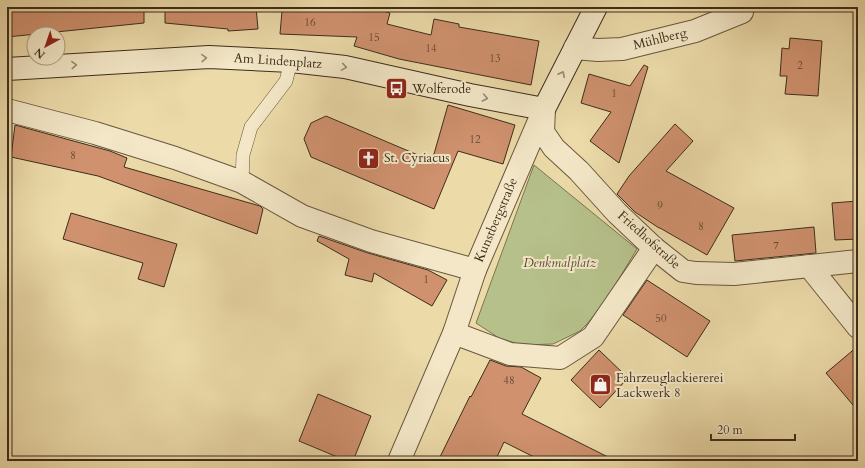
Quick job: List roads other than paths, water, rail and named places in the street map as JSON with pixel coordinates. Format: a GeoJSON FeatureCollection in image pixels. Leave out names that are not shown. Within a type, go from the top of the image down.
{"type":"FeatureCollection","features":[{"type":"Feature","properties":{"kind":"street"},"geometry":{"type":"LineString","coordinates":[[544,109],[596,7]]}},
{"type":"Feature","properties":{"kind":"street","name":"Mühlberg"},"geometry":{"type":"LineString","coordinates":[[575,48],[598,50],[622,49],[695,31],[742,12]]}},
{"type":"Feature","properties":{"kind":"street","name":"Am Lindenplatz"},"geometry":{"type":"LineString","coordinates":[[7,69],[209,57],[291,61],[345,67],[470,95],[544,109]]}},
{"type":"Feature","properties":{"kind":"street","name":"Friedhofstraße"},"geometry":{"type":"LineString","coordinates":[[544,109],[543,132],[554,148],[654,248],[683,271],[696,274],[734,274],[858,261]]}},
{"type":"Feature","properties":{"kind":"street","name":"Kunstbergstraße"},"geometry":{"type":"LineString","coordinates":[[399,461],[454,333],[475,270],[544,109]]}},
{"type":"Feature","properties":{"kind":"street"},"geometry":{"type":"LineString","coordinates":[[7,110],[95,133],[175,158],[242,182],[302,216],[371,241],[475,270]]}},
{"type":"Feature","properties":{"kind":"street"},"geometry":{"type":"LineString","coordinates":[[454,333],[510,354],[560,358],[593,337],[654,248]]}},
{"type":"Feature","properties":{"kind":"street"},"geometry":{"type":"LineString","coordinates":[[809,266],[858,327]]}},
{"type":"Feature","properties":{"kind":"lane"},"geometry":{"type":"LineString","coordinates":[[242,182],[243,155],[251,127],[286,81],[291,61]]}},
{"type":"Feature","properties":{"kind":"place","name":"Wolferode"},"geometry":{"type":"Point","coordinates":[396,89]}},
{"type":"Feature","properties":{"kind":"place","name":"St. Cyriacus"},"geometry":{"type":"Point","coordinates":[369,158]}},
{"type":"Feature","properties":{"kind":"place","name":"Fahrzeuglackiererei Lackwerk 8"},"geometry":{"type":"Point","coordinates":[600,385]}},
{"type":"Feature","properties":{"kind":"park label","name":"Denkmalplatz"},"geometry":{"type":"Point","coordinates":[560,263]}}]}
